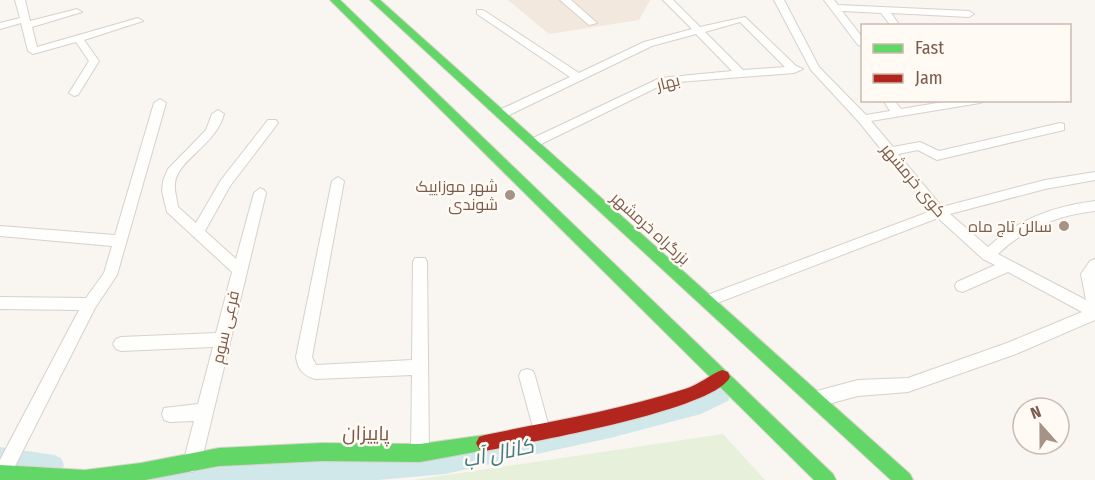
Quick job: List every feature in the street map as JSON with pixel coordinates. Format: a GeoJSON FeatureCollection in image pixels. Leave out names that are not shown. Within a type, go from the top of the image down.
{"type":"FeatureCollection","features":[{"type":"Feature","properties":{"kind":"main road"},"geometry":{"type":"LineString","coordinates":[[335,0],[453,115],[543,188],[722,377],[827,480]]}},
{"type":"Feature","properties":{"kind":"main road","name":"بزرگراه خرمشهر"},"geometry":{"type":"LineString","coordinates":[[375,0],[904,480]]}},
{"type":"Feature","properties":{"kind":"main road"},"geometry":{"type":"LineString","coordinates":[[453,115],[494,135]]}},
{"type":"Feature","properties":{"kind":"main road"},"geometry":{"type":"LineString","coordinates":[[543,188],[568,175]]}},
{"type":"Feature","properties":{"kind":"main road"},"geometry":{"type":"LineString","coordinates":[[614,238],[657,256]]}},
{"type":"Feature","properties":{"kind":"main road","name":"پاییزان"},"geometry":{"type":"LineString","coordinates":[[1,474],[85,479],[139,472],[219,457],[299,453],[420,453],[465,447],[680,398],[714,385],[722,377]]}},
{"type":"Feature","properties":{"kind":"street"},"geometry":{"type":"LineString","coordinates":[[20,0],[33,51],[138,21]]}},
{"type":"Feature","properties":{"kind":"street"},"geometry":{"type":"LineString","coordinates":[[565,0],[592,23]]}},
{"type":"Feature","properties":{"kind":"street"},"geometry":{"type":"LineString","coordinates":[[668,0],[741,74]]}},
{"type":"Feature","properties":{"kind":"street","name":"کوی خرمشهر"},"geometry":{"type":"LineString","coordinates":[[779,0],[815,68],[863,119],[939,213],[988,255],[1095,313]]}},
{"type":"Feature","properties":{"kind":"street"},"geometry":{"type":"LineString","coordinates":[[832,4],[969,14]]}},
{"type":"Feature","properties":{"kind":"street"},"geometry":{"type":"LineString","coordinates":[[832,4],[861,42]]}},
{"type":"Feature","properties":{"kind":"street"},"geometry":{"type":"LineString","coordinates":[[883,9],[894,24]]}},
{"type":"Feature","properties":{"kind":"street"},"geometry":{"type":"LineString","coordinates":[[0,26],[77,12]]}},
{"type":"Feature","properties":{"kind":"street"},"geometry":{"type":"LineString","coordinates":[[480,12],[579,78]]}},
{"type":"Feature","properties":{"kind":"street"},"geometry":{"type":"LineString","coordinates":[[501,114],[648,44],[742,19],[794,70]]}},
{"type":"Feature","properties":{"kind":"street"},"geometry":{"type":"LineString","coordinates":[[74,93],[94,61],[78,38]]}},
{"type":"Feature","properties":{"kind":"street","name":"بهار"},"geometry":{"type":"LineString","coordinates":[[533,143],[664,80],[815,68]]}},
{"type":"Feature","properties":{"kind":"street"},"geometry":{"type":"LineString","coordinates":[[890,102],[898,113]]}},
{"type":"Feature","properties":{"kind":"street"},"geometry":{"type":"LineString","coordinates":[[863,119],[967,102]]}},
{"type":"Feature","properties":{"kind":"street"},"geometry":{"type":"LineString","coordinates":[[1,474],[90,304],[110,274],[160,103]]}},
{"type":"Feature","properties":{"kind":"street"},"geometry":{"type":"LineString","coordinates":[[218,114],[218,121],[206,138],[174,169],[169,182],[172,209],[239,270]]}},
{"type":"Feature","properties":{"kind":"street"},"geometry":{"type":"LineString","coordinates":[[198,232],[225,183],[272,123]]}},
{"type":"Feature","properties":{"kind":"street"},"geometry":{"type":"LineString","coordinates":[[889,152],[920,146],[937,156],[1060,127]]}},
{"type":"Feature","properties":{"kind":"street"},"geometry":{"type":"LineString","coordinates":[[707,301],[939,213],[1047,182],[1095,176]]}},
{"type":"Feature","properties":{"kind":"street"},"geometry":{"type":"LineString","coordinates":[[338,182],[304,364],[315,372],[420,367]]}},
{"type":"Feature","properties":{"kind":"street","name":"فرعی سوم"},"geometry":{"type":"LineString","coordinates":[[192,463],[220,340],[260,193]]}},
{"type":"Feature","properties":{"kind":"street"},"geometry":{"type":"LineString","coordinates":[[988,255],[999,244],[1039,220],[1072,209],[1095,206]]}},
{"type":"Feature","properties":{"kind":"street"},"geometry":{"type":"LineString","coordinates":[[0,231],[120,241]]}},
{"type":"Feature","properties":{"kind":"street"},"geometry":{"type":"LineString","coordinates":[[420,262],[420,453]]}},
{"type":"Feature","properties":{"kind":"street"},"geometry":{"type":"LineString","coordinates":[[1095,265],[1088,274],[1095,307]]}},
{"type":"Feature","properties":{"kind":"street"},"geometry":{"type":"LineString","coordinates":[[962,286],[1008,266]]}},
{"type":"Feature","properties":{"kind":"street"},"geometry":{"type":"LineString","coordinates":[[0,303],[90,304]]}},
{"type":"Feature","properties":{"kind":"street","name":"کوی خرمشهر"},"geometry":{"type":"LineString","coordinates":[[815,399],[858,388],[908,385],[1011,349],[1095,313]]}},
{"type":"Feature","properties":{"kind":"street"},"geometry":{"type":"LineString","coordinates":[[121,344],[220,340]]}},
{"type":"Feature","properties":{"kind":"street"},"geometry":{"type":"LineString","coordinates":[[528,376],[542,431]]}},
{"type":"Feature","properties":{"kind":"street"},"geometry":{"type":"LineString","coordinates":[[170,414],[205,412]]}},
{"type":"Feature","properties":{"kind":"shaded area"},"geometry":{"type":"Polygon","coordinates":[[[508,0],[650,0],[639,20],[549,34],[508,0]]]}},
{"type":"Feature","properties":{"kind":"green space"},"geometry":{"type":"Polygon","coordinates":[[[723,434],[765,480],[413,480],[723,434]]]}},
{"type":"Feature","properties":{"kind":"waterway","name":"کانال آب"},"geometry":{"type":"LineString","coordinates":[[196,480],[257,471],[359,472],[445,464],[610,429],[701,405],[722,395]]}},
{"type":"Feature","properties":{"kind":"waterway","name":"کانال آب"},"geometry":{"type":"LineString","coordinates":[[0,457],[54,465]]}},
{"type":"Feature","properties":{"kind":"waterway","name":"کانال آب"},"geometry":{"type":"LineString","coordinates":[[155,476],[194,480]]}},
{"type":"Feature","properties":{"kind":"traffic: fast"},"geometry":{"type":"LineString","coordinates":[[335,0],[827,480]]}},
{"type":"Feature","properties":{"kind":"traffic: fast"},"geometry":{"type":"LineString","coordinates":[[375,0],[904,480]]}},
{"type":"Feature","properties":{"kind":"traffic: fast"},"geometry":{"type":"LineString","coordinates":[[0,474],[85,479],[141,472],[219,457],[322,452],[420,453],[485,443]]}},
{"type":"Feature","properties":{"kind":"traffic: jam"},"geometry":{"type":"LineString","coordinates":[[485,443],[674,400],[705,389],[722,377]]}},
{"type":"Feature","properties":{"kind":"place","name":"شهر موزاییک شوندی"},"geometry":{"type":"Point","coordinates":[510,195]}},
{"type":"Feature","properties":{"kind":"place","name":"سالن تاج ماه"},"geometry":{"type":"Point","coordinates":[1064,226]}}]}
